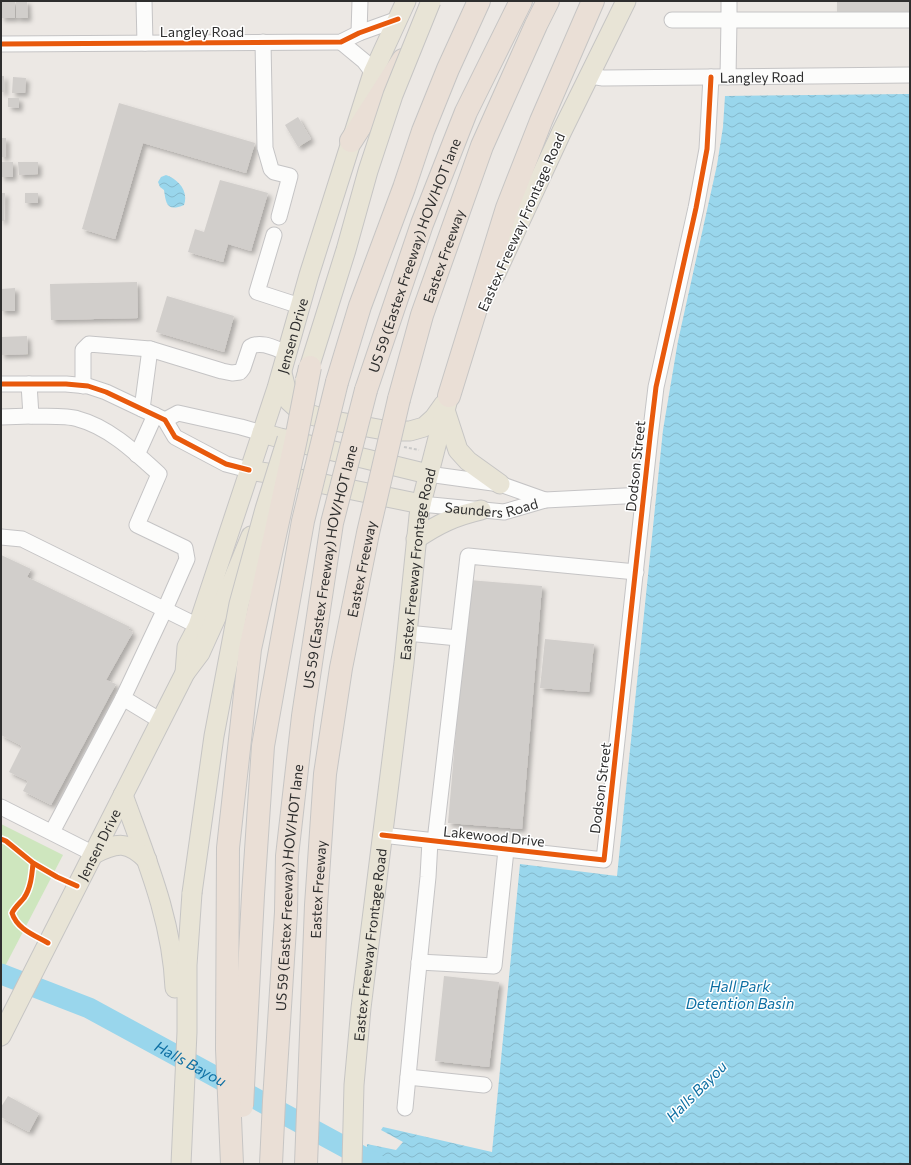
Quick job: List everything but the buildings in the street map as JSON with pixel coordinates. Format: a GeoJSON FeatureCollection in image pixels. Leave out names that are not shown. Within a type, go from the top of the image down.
{"type":"FeatureCollection","features":[{"type":"Feature","properties":{"kind":"highway"},"geometry":{"type":"LineString","coordinates":[[351,142],[440,1]]}},
{"type":"Feature","properties":{"kind":"highway"},"geometry":{"type":"LineString","coordinates":[[239,1164],[253,895],[264,746],[303,521],[337,382],[360,306],[404,188],[423,131],[448,69],[479,1]]}},
{"type":"Feature","properties":{"kind":"highway","name":"US 59 (Eastex Freeway) HOV/HOT lane"},"geometry":{"type":"LineString","coordinates":[[272,1164],[274,1101],[286,912],[287,856],[303,716],[332,523],[366,390],[422,224],[466,112],[521,1]]}},
{"type":"Feature","properties":{"kind":"highway","name":"Eastex Freeway"},"geometry":{"type":"LineString","coordinates":[[306,1164],[316,905],[325,774],[341,668],[363,555],[398,399],[422,315],[482,146],[548,1]]}},
{"type":"Feature","properties":{"kind":"highway"},"geometry":{"type":"LineString","coordinates":[[536,25],[563,1]]}},
{"type":"Feature","properties":{"kind":"highway"},"geometry":{"type":"LineString","coordinates":[[447,402],[508,208],[541,121],[593,1]]}},
{"type":"Feature","properties":{"kind":"highway"},"geometry":{"type":"LineString","coordinates":[[232,1164],[227,1049],[228,848],[250,649],[296,439],[310,367]]}},
{"type":"Feature","properties":{"kind":"main road","name":"Jensen Drive"},"geometry":{"type":"LineString","coordinates":[[185,673],[187,647],[198,626],[282,372],[300,306],[373,73],[406,1]]}},
{"type":"Feature","properties":{"kind":"main road"},"geometry":{"type":"LineString","coordinates":[[181,1157],[187,1032],[181,964],[214,736],[239,604],[265,509],[346,250],[368,171],[392,95],[431,1]]}},
{"type":"Feature","properties":{"kind":"main road","name":"Eastex Freeway Frontage Road"},"geometry":{"type":"LineString","coordinates":[[352,1164],[354,1085],[361,1008],[407,633],[416,539],[421,504],[428,474],[447,402],[500,264],[562,131],[626,1]]}},
{"type":"Feature","properties":{"kind":"main road"},"geometry":{"type":"LineString","coordinates":[[282,372],[289,401],[301,412],[329,420],[389,431],[410,431],[424,427],[434,418],[447,402]]}},
{"type":"Feature","properties":{"kind":"main road"},"geometry":{"type":"LineString","coordinates":[[447,402],[458,450],[468,461],[500,484]]}},
{"type":"Feature","properties":{"kind":"main road","name":"Saunders Road"},"geometry":{"type":"LineString","coordinates":[[262,433],[428,474]]}},
{"type":"Feature","properties":{"kind":"main road","name":"Saunders Road"},"geometry":{"type":"LineString","coordinates":[[249,470],[421,504]]}},
{"type":"Feature","properties":{"kind":"main road","name":"Jensen Drive"},"geometry":{"type":"LineString","coordinates":[[1,1036],[185,673],[200,653],[233,580],[263,506],[280,475]]}},
{"type":"Feature","properties":{"kind":"main road"},"geometry":{"type":"LineString","coordinates":[[416,539],[448,520],[463,514],[481,510]]}},
{"type":"Feature","properties":{"kind":"main road"},"geometry":{"type":"LineString","coordinates":[[123,795],[152,873],[165,918],[181,964]]}},
{"type":"Feature","properties":{"kind":"main road"},"geometry":{"type":"LineString","coordinates":[[94,854],[106,847],[118,844],[129,846],[147,860]]}},
{"type":"Feature","properties":{"kind":"street"},"geometry":{"type":"LineString","coordinates":[[144,1],[145,43]]}},
{"type":"Feature","properties":{"kind":"street"},"geometry":{"type":"LineString","coordinates":[[359,33],[360,1]]}},
{"type":"Feature","properties":{"kind":"street"},"geometry":{"type":"LineString","coordinates":[[728,77],[729,1]]}},
{"type":"Feature","properties":{"kind":"street","name":"Langley Road"},"geometry":{"type":"LineString","coordinates":[[1,44],[342,42],[359,33],[398,19]]}},
{"type":"Feature","properties":{"kind":"street"},"geometry":{"type":"LineString","coordinates":[[672,20],[910,20]]}},
{"type":"Feature","properties":{"kind":"street"},"geometry":{"type":"LineString","coordinates":[[263,42],[265,148],[271,169],[274,172],[290,176],[279,218]]}},
{"type":"Feature","properties":{"kind":"street"},"geometry":{"type":"LineString","coordinates":[[342,42],[364,61],[373,73]]}},
{"type":"Feature","properties":{"kind":"street","name":"Langley Road"},"geometry":{"type":"LineString","coordinates":[[590,76],[603,78],[910,75]]}},
{"type":"Feature","properties":{"kind":"street","name":"Dodson Street"},"geometry":{"type":"LineString","coordinates":[[604,860],[656,388],[696,208],[707,149],[711,77]]}},
{"type":"Feature","properties":{"kind":"street"},"geometry":{"type":"LineString","coordinates":[[274,235],[257,292],[300,306]]}},
{"type":"Feature","properties":{"kind":"street"},"geometry":{"type":"LineString","coordinates":[[84,386],[83,350],[89,344],[150,349],[232,373],[240,372],[243,368],[250,347],[255,344],[260,344],[287,353]]}},
{"type":"Feature","properties":{"kind":"street"},"geometry":{"type":"LineString","coordinates":[[137,455],[154,415],[150,349]]}},
{"type":"Feature","properties":{"kind":"street"},"geometry":{"type":"LineString","coordinates":[[1,384],[66,384],[84,386],[106,392],[154,415],[175,437],[226,464],[249,470]]}},
{"type":"Feature","properties":{"kind":"street"},"geometry":{"type":"LineString","coordinates":[[29,384],[31,416]]}},
{"type":"Feature","properties":{"kind":"street"},"geometry":{"type":"LineString","coordinates":[[154,415],[178,413],[262,433]]}},
{"type":"Feature","properties":{"kind":"street"},"geometry":{"type":"LineString","coordinates":[[1,417],[31,416],[76,418],[100,429],[137,455],[159,474],[137,525],[185,548],[187,559],[123,698],[52,832]]}},
{"type":"Feature","properties":{"kind":"street","name":"Saunders Road"},"geometry":{"type":"LineString","coordinates":[[428,474],[500,484],[545,500]]}},
{"type":"Feature","properties":{"kind":"street","name":"Saunders Road"},"geometry":{"type":"LineString","coordinates":[[421,504],[504,512],[545,500],[644,495]]}},
{"type":"Feature","properties":{"kind":"street"},"geometry":{"type":"LineString","coordinates":[[1,537],[22,539],[198,626]]}},
{"type":"Feature","properties":{"kind":"street"},"geometry":{"type":"LineString","coordinates":[[405,1108],[428,877],[468,556],[636,572]]}},
{"type":"Feature","properties":{"kind":"street"},"geometry":{"type":"LineString","coordinates":[[407,633],[458,638]]}},
{"type":"Feature","properties":{"kind":"street"},"geometry":{"type":"LineString","coordinates":[[123,698],[161,721]]}},
{"type":"Feature","properties":{"kind":"street"},"geometry":{"type":"LineString","coordinates":[[1,807],[94,854]]}},
{"type":"Feature","properties":{"kind":"street","name":"Lakewood Drive"},"geometry":{"type":"LineString","coordinates":[[382,835],[604,860]]}},
{"type":"Feature","properties":{"kind":"street"},"geometry":{"type":"LineString","coordinates":[[419,962],[494,966],[506,850]]}},
{"type":"Feature","properties":{"kind":"street"},"geometry":{"type":"LineString","coordinates":[[408,1077],[484,1084]]}},
{"type":"Feature","properties":{"kind":"green space"},"geometry":{"type":"Polygon","coordinates":[[[1,824],[63,855],[1,974],[1,824]]]}},
{"type":"Feature","properties":{"kind":"water","name":"Hall Park Detention Basin"},"geometry":{"type":"Polygon","coordinates":[[[910,94],[910,1164],[366,1164],[367,1144],[396,1150],[403,1142],[381,1130],[383,1127],[492,1152],[520,864],[617,876],[663,430],[678,341],[717,165],[723,127],[725,96],[910,94]]]}},
{"type":"Feature","properties":{"kind":"water"},"geometry":{"type":"Polygon","coordinates":[[[166,175],[175,179],[184,190],[184,205],[174,208],[168,205],[164,190],[160,187],[158,182],[161,177],[166,175]]]}},
{"type":"Feature","properties":{"kind":"waterway","name":"Halls Bayou"},"geometry":{"type":"LineString","coordinates":[[1,974],[89,1008],[376,1164]]}},
{"type":"Feature","properties":{"kind":"cycle path"},"geometry":{"type":"LineString","coordinates":[[1,44],[341,42],[359,33],[398,19]]}},
{"type":"Feature","properties":{"kind":"cycle path"},"geometry":{"type":"LineString","coordinates":[[382,835],[604,860],[656,387],[696,208],[707,149],[711,77]]}},
{"type":"Feature","properties":{"kind":"cycle path"},"geometry":{"type":"LineString","coordinates":[[1,384],[66,384],[88,386],[106,392],[165,420],[175,437],[226,464],[249,470]]}},
{"type":"Feature","properties":{"kind":"cycle path"},"geometry":{"type":"LineString","coordinates":[[1,839],[6,841],[33,863],[57,877],[77,886]]}},
{"type":"Feature","properties":{"kind":"cycle path"},"geometry":{"type":"LineString","coordinates":[[33,863],[31,881],[28,890],[24,898],[12,913],[14,919],[22,927],[48,943]]}}]}
